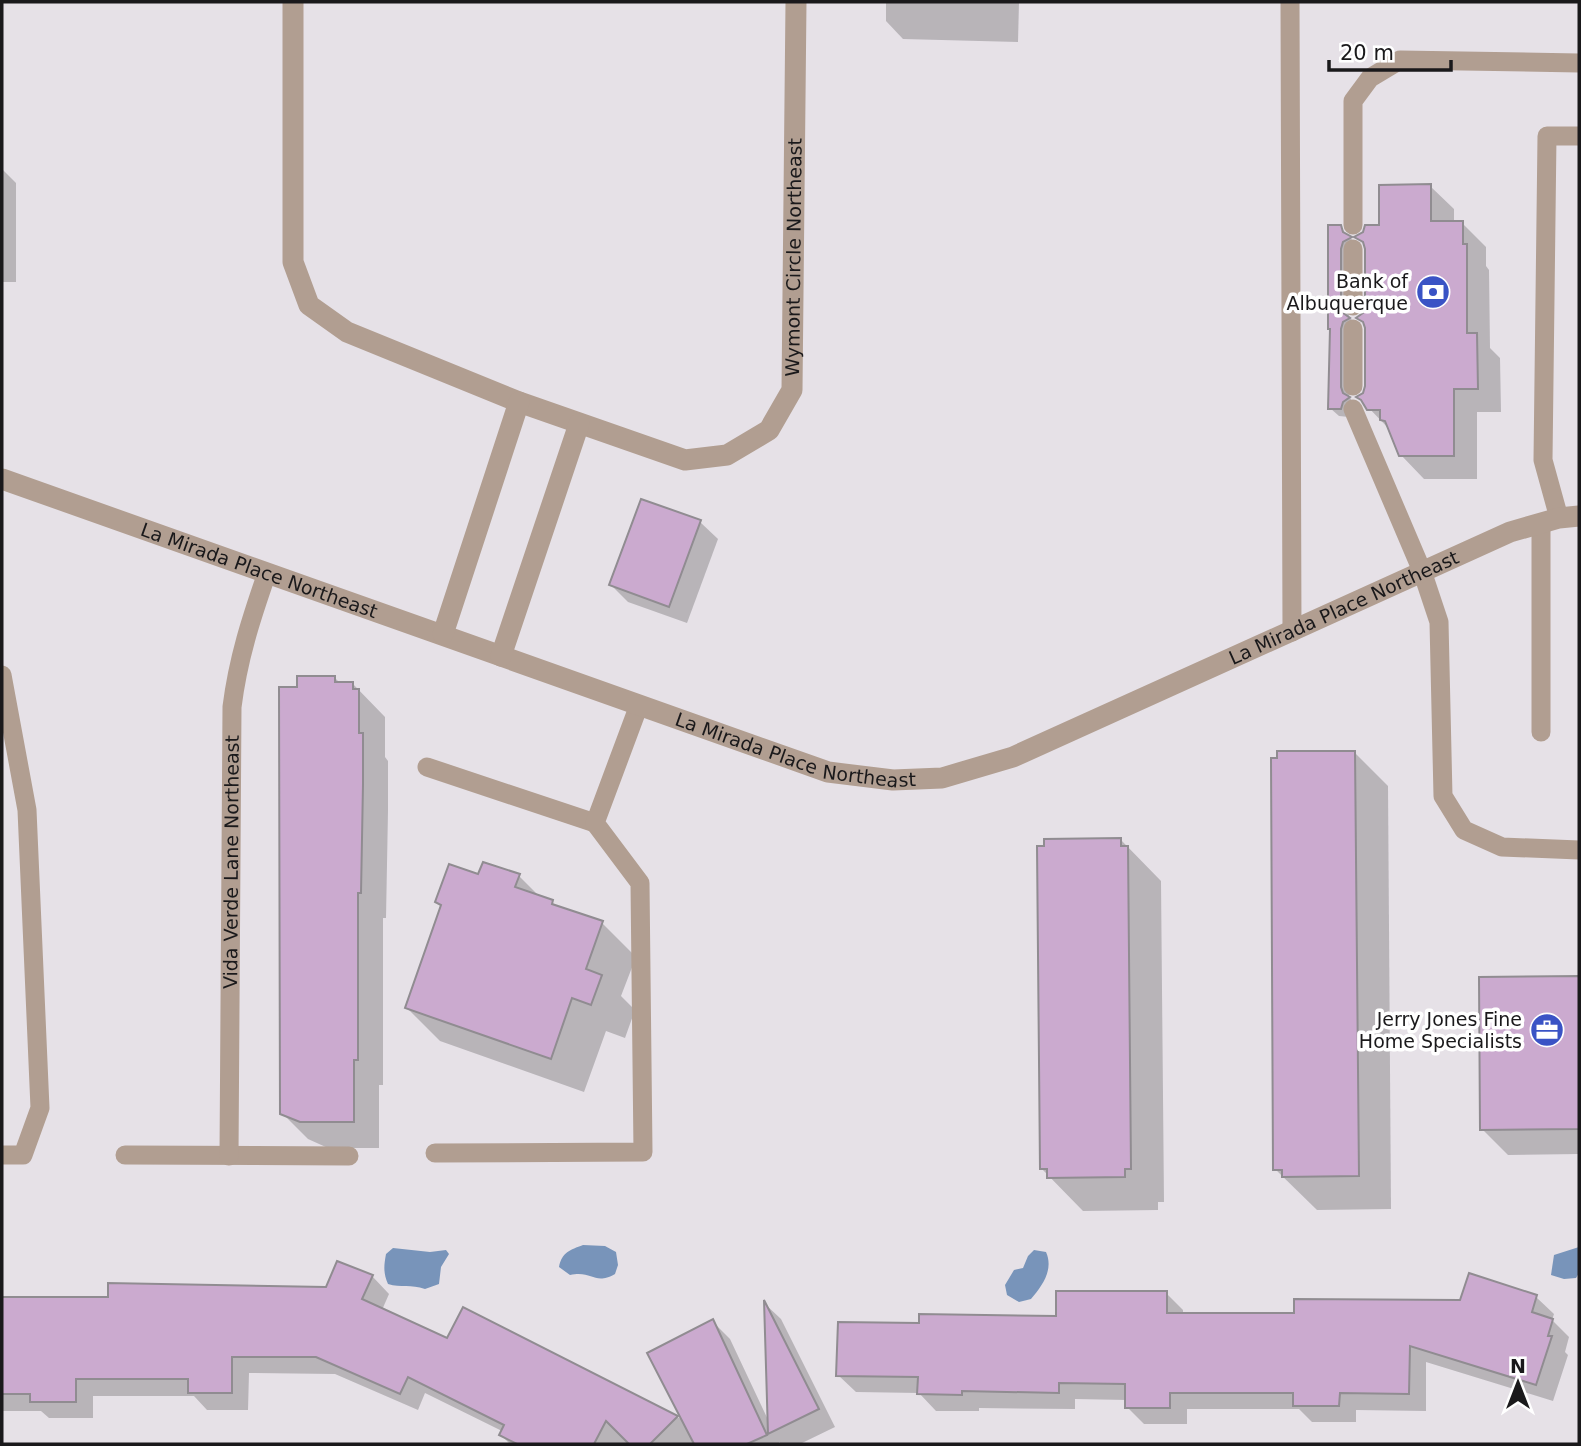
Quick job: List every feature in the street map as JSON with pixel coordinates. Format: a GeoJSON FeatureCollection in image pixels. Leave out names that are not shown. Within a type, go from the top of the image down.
{"type":"FeatureCollection","features":[{"type":"Feature","properties":{"kind":"street","name":"Wymont Circle Northeast"},"geometry":{"type":"LineString","coordinates":[[293,2],[293,261],[309,305],[347,332],[519,402],[685,460],[727,455],[769,430],[792,390],[796,2]]}},
{"type":"Feature","properties":{"kind":"street"},"geometry":{"type":"LineString","coordinates":[[443,634],[519,402]]}},
{"type":"Feature","properties":{"kind":"street"},"geometry":{"type":"LineString","coordinates":[[501,656],[579,424]]}},
{"type":"Feature","properties":{"kind":"street","name":"La Mirada Place Northeast"},"geometry":{"type":"LineString","coordinates":[[2,479],[828,772],[893,780],[942,778],[1013,757],[1510,532],[1560,519]]}},
{"type":"Feature","properties":{"kind":"lane"},"geometry":{"type":"LineString","coordinates":[[1290,2],[1292,632]]}},
{"type":"Feature","properties":{"kind":"lane"},"geometry":{"type":"LineString","coordinates":[[1353,225],[1353,101],[1370,78],[1400,60],[1579,62]]}},
{"type":"Feature","properties":{"kind":"lane"},"geometry":{"type":"LineString","coordinates":[[1542,732],[1560,519],[1543,460],[1546,136],[1579,136]]}},
{"type":"Feature","properties":{"kind":"lane"},"geometry":{"type":"LineString","coordinates":[[1353,248],[1353,306]]}},
{"type":"Feature","properties":{"kind":"lane"},"geometry":{"type":"LineString","coordinates":[[1353,329],[1353,386]]}},
{"type":"Feature","properties":{"kind":"lane"},"geometry":{"type":"LineString","coordinates":[[1353,409],[1422,571],[1438,622],[1443,796],[1464,830],[1502,847],[1579,850]]}},
{"type":"Feature","properties":{"kind":"lane","name":"Vida Verde Lane Northeast"},"geometry":{"type":"LineString","coordinates":[[229,1156],[232,707],[242,646],[267,573]]}},
{"type":"Feature","properties":{"kind":"lane"},"geometry":{"type":"LineString","coordinates":[[2,675],[27,810],[40,1108],[23,1155],[2,1155]]}},
{"type":"Feature","properties":{"kind":"lane"},"geometry":{"type":"LineString","coordinates":[[595,823],[639,705]]}},
{"type":"Feature","properties":{"kind":"lane"},"geometry":{"type":"LineString","coordinates":[[428,767],[595,823],[639,883],[643,1152],[435,1153]]}},
{"type":"Feature","properties":{"kind":"lane"},"geometry":{"type":"LineString","coordinates":[[125,1155],[349,1156]]}},
{"type":"Feature","properties":{"kind":"water"},"geometry":{"type":"Polygon","coordinates":[[[583,1245],[605,1246],[616,1252],[618,1265],[615,1274],[602,1279],[584,1274],[570,1275],[559,1267],[564,1255],[583,1245]]]}},
{"type":"Feature","properties":{"kind":"water"},"geometry":{"type":"Polygon","coordinates":[[[1579,1247],[1579,1273],[1576,1278],[1564,1279],[1551,1275],[1554,1255],[1579,1247]]]}},
{"type":"Feature","properties":{"kind":"water"},"geometry":{"type":"Polygon","coordinates":[[[393,1248],[430,1252],[446,1250],[449,1254],[441,1267],[439,1284],[425,1289],[388,1284],[385,1273],[386,1254],[393,1248]]]}},
{"type":"Feature","properties":{"kind":"water"},"geometry":{"type":"Polygon","coordinates":[[[1034,1250],[1046,1252],[1048,1271],[1031,1299],[1019,1302],[1007,1295],[1005,1285],[1014,1270],[1023,1268],[1034,1250]]]}},
{"type":"Feature","properties":{"kind":"building"},"geometry":{"type":"Polygon","coordinates":[[[1431,184],[1431,221],[1463,221],[1463,244],[1467,244],[1467,333],[1477,333],[1478,389],[1454,389],[1454,456],[1399,456],[1385,421],[1380,420],[1380,410],[1367,410],[1356,397],[1363,393],[1365,386],[1365,328],[1363,322],[1356,318],[1363,313],[1365,307],[1365,249],[1363,242],[1354,237],[1363,232],[1365,225],[1379,225],[1379,185],[1431,184]]]}},
{"type":"Feature","properties":{"kind":"building"},"geometry":{"type":"Polygon","coordinates":[[[1328,225],[1341,225],[1343,232],[1352,237],[1343,242],[1341,249],[1341,307],[1343,313],[1350,318],[1343,322],[1341,329],[1341,387],[1343,393],[1350,397],[1343,402],[1341,409],[1328,409],[1328,225]]]}},
{"type":"Feature","properties":{"kind":"building"},"geometry":{"type":"Polygon","coordinates":[[[641,499],[701,520],[669,607],[609,585],[641,499]]]}},
{"type":"Feature","properties":{"kind":"building"},"geometry":{"type":"Polygon","coordinates":[[[297,676],[335,676],[335,682],[353,682],[353,689],[359,689],[359,733],[363,733],[363,784],[361,893],[358,893],[358,1060],[354,1060],[354,1122],[300,1122],[280,1114],[279,687],[297,687],[297,676]]]}},
{"type":"Feature","properties":{"kind":"building"},"geometry":{"type":"Polygon","coordinates":[[[1277,751],[1355,751],[1359,1176],[1282,1177],[1282,1170],[1273,1170],[1271,758],[1277,758],[1277,751]]]}},
{"type":"Feature","properties":{"kind":"building"},"geometry":{"type":"Polygon","coordinates":[[[1121,838],[1121,846],[1128,846],[1131,1169],[1125,1169],[1125,1177],[1047,1178],[1047,1169],[1040,1169],[1037,846],[1044,846],[1044,839],[1121,838]]]}},
{"type":"Feature","properties":{"kind":"building"},"geometry":{"type":"Polygon","coordinates":[[[483,862],[520,874],[515,887],[553,900],[552,904],[603,921],[586,969],[602,975],[591,1005],[572,998],[551,1059],[405,1008],[441,905],[435,902],[449,864],[478,874],[483,862]]]}},
{"type":"Feature","properties":{"kind":"building"},"geometry":{"type":"Polygon","coordinates":[[[1579,976],[1579,1129],[1480,1130],[1479,977],[1579,976]]]}},
{"type":"Feature","properties":{"kind":"building"},"geometry":{"type":"Polygon","coordinates":[[[337,1261],[373,1275],[362,1299],[447,1338],[463,1307],[678,1416],[650,1444],[629,1444],[606,1421],[594,1444],[517,1444],[499,1435],[504,1425],[408,1377],[400,1394],[316,1357],[232,1357],[232,1393],[188,1393],[188,1379],[76,1379],[76,1402],[30,1402],[30,1394],[2,1394],[2,1297],[108,1297],[108,1283],[326,1287],[337,1261]]]}},
{"type":"Feature","properties":{"kind":"building"},"geometry":{"type":"Polygon","coordinates":[[[1469,1273],[1537,1295],[1532,1312],[1553,1319],[1548,1336],[1552,1336],[1536,1385],[1410,1346],[1409,1394],[1340,1393],[1339,1406],[1293,1406],[1293,1393],[1170,1393],[1170,1408],[1125,1408],[1125,1384],[1059,1383],[1059,1393],[962,1391],[962,1395],[917,1394],[918,1377],[836,1376],[838,1322],[919,1323],[919,1314],[1056,1316],[1056,1291],[1167,1291],[1167,1313],[1294,1313],[1294,1299],[1460,1300],[1469,1273]]]}},
{"type":"Feature","properties":{"kind":"building"},"geometry":{"type":"Polygon","coordinates":[[[764,1300],[819,1409],[768,1434],[764,1300]]]}},
{"type":"Feature","properties":{"kind":"building"},"geometry":{"type":"Polygon","coordinates":[[[713,1319],[767,1435],[747,1444],[694,1444],[647,1353],[713,1319]]]}},
{"type":"Feature","properties":{"kind":"place","name":"Bank of Albuquerque"},"geometry":{"type":"Point","coordinates":[1433,292]}},
{"type":"Feature","properties":{"kind":"place","name":"Jerry Jones Fine Home Specialists"},"geometry":{"type":"Point","coordinates":[1547,1030]}}]}
